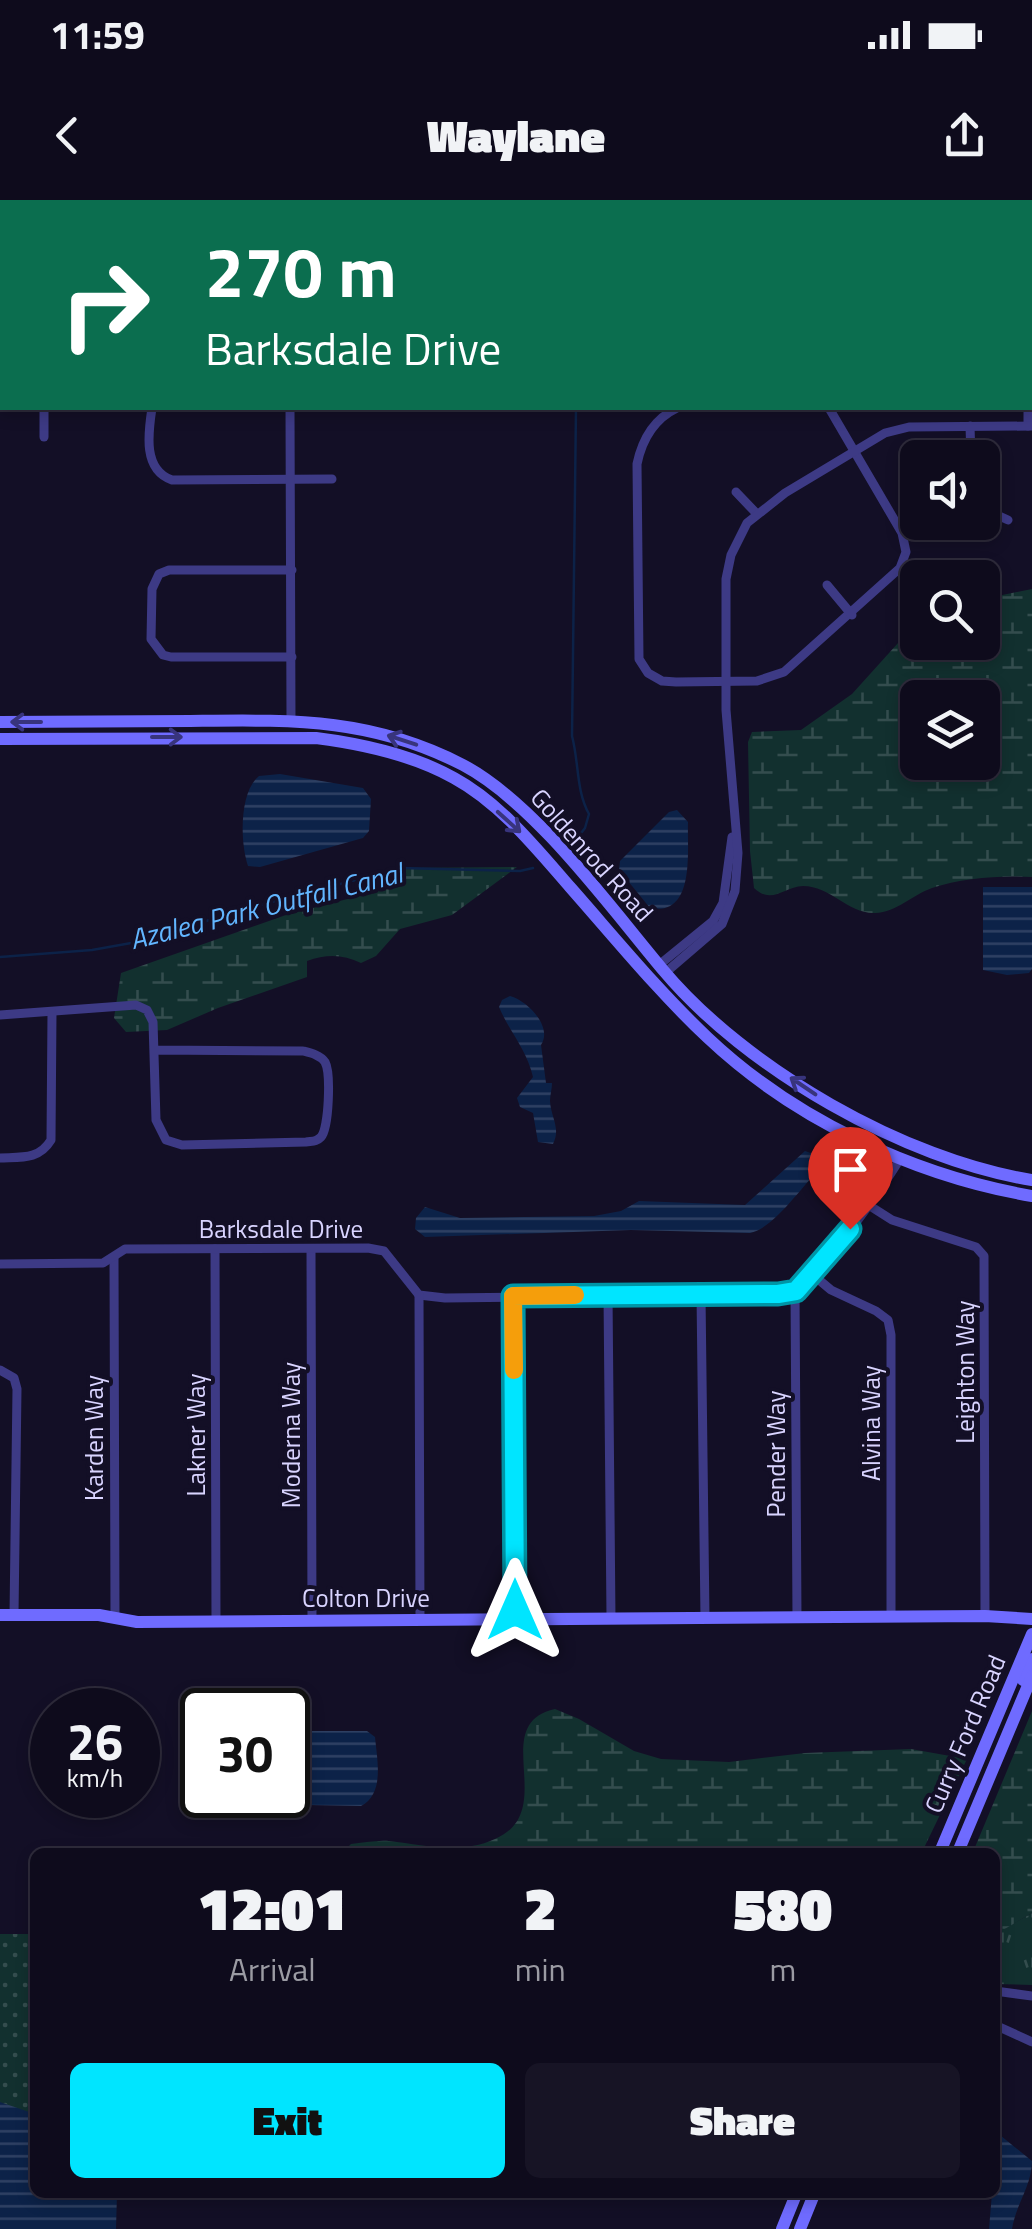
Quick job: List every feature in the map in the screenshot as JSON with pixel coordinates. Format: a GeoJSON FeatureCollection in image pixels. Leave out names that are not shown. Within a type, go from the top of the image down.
{"type":"FeatureCollection","features":[{"type":"Feature","properties":{"kind":"main road","name":"Goldenrod Road"},"geometry":{"type":"LineString","coordinates":[[0,722],[292,720],[345,725],[404,739],[465,766],[539,824],[690,999],[754,1053],[824,1100],[890,1135],[952,1162],[1032,1180]]}},
{"type":"Feature","properties":{"kind":"main road"},"geometry":{"type":"LineString","coordinates":[[70,738],[84,728],[114,728],[122,721]]}},
{"type":"Feature","properties":{"kind":"main road","name":"Goldenrod Road"},"geometry":{"type":"LineString","coordinates":[[0,739],[316,738],[376,749],[455,778],[529,839],[646,975],[712,1042],[773,1088],[842,1132],[900,1159],[1032,1196]]}},
{"type":"Feature","properties":{"kind":"main road"},"geometry":{"type":"LineString","coordinates":[[441,772],[446,768],[489,783]]}},
{"type":"Feature","properties":{"kind":"main road"},"geometry":{"type":"LineString","coordinates":[[623,948],[648,968],[662,969]]}},
{"type":"Feature","properties":{"kind":"main road"},"geometry":{"type":"LineString","coordinates":[[646,975],[690,999]]}},
{"type":"Feature","properties":{"kind":"main road"},"geometry":{"type":"LineString","coordinates":[[842,1132],[883,1141],[890,1135]]}},
{"type":"Feature","properties":{"kind":"main road"},"geometry":{"type":"LineString","coordinates":[[900,1159],[912,1154],[952,1162]]}},
{"type":"Feature","properties":{"kind":"main road","name":"Colton Drive"},"geometry":{"type":"LineString","coordinates":[[7,1615],[98,1615],[136,1622],[891,1616],[1032,1619]]}},
{"type":"Feature","properties":{"kind":"main road","name":"Curry Ford Road"},"geometry":{"type":"LineString","coordinates":[[942,1848],[1032,1634]]}},
{"type":"Feature","properties":{"kind":"main road"},"geometry":{"type":"LineString","coordinates":[[980,1800],[982,1780],[1032,1659]]}},
{"type":"Feature","properties":{"kind":"main road","name":"Curry Ford Road"},"geometry":{"type":"LineString","coordinates":[[960,1848],[1032,1676]]}},
{"type":"Feature","properties":{"kind":"main road"},"geometry":{"type":"LineString","coordinates":[[790,2228],[796,2198]]}},
{"type":"Feature","properties":{"kind":"main road"},"geometry":{"type":"LineString","coordinates":[[790,2228],[811,2198]]}},
{"type":"Feature","properties":{"kind":"street"},"geometry":{"type":"LineString","coordinates":[[44,410],[44,437]]}},
{"type":"Feature","properties":{"kind":"street"},"geometry":{"type":"LineString","coordinates":[[152,410],[153,468],[160,476],[172,480],[332,479]]}},
{"type":"Feature","properties":{"kind":"street"},"geometry":{"type":"LineString","coordinates":[[290,410],[292,720]]}},
{"type":"Feature","properties":{"kind":"street"},"geometry":{"type":"LineString","coordinates":[[668,410],[646,438],[638,464],[639,659],[648,674],[662,681],[726,683],[758,681],[784,672],[900,568],[906,552],[902,533],[830,410]]}},
{"type":"Feature","properties":{"kind":"street"},"geometry":{"type":"LineString","coordinates":[[970,426],[970,440]]}},
{"type":"Feature","properties":{"kind":"street"},"geometry":{"type":"LineString","coordinates":[[662,969],[722,924],[730,908],[738,853],[726,683],[726,579],[731,556],[747,524],[785,492],[886,433],[909,427],[1030,426]]}},
{"type":"Feature","properties":{"kind":"street"},"geometry":{"type":"LineString","coordinates":[[736,492],[757,514]]}},
{"type":"Feature","properties":{"kind":"street"},"geometry":{"type":"LineString","coordinates":[[1000,516],[1008,520]]}},
{"type":"Feature","properties":{"kind":"street"},"geometry":{"type":"LineString","coordinates":[[292,570],[169,570],[154,580],[151,639],[162,654],[171,656],[292,658]]}},
{"type":"Feature","properties":{"kind":"street"},"geometry":{"type":"LineString","coordinates":[[827,585],[852,615]]}},
{"type":"Feature","properties":{"kind":"street"},"geometry":{"type":"LineString","coordinates":[[0,1015],[142,1007],[152,1016],[156,1120],[166,1140],[182,1145],[306,1142],[323,1135],[328,1072],[316,1054],[155,1050]]}},
{"type":"Feature","properties":{"kind":"street"},"geometry":{"type":"LineString","coordinates":[[0,1158],[32,1157],[46,1150],[51,1140],[52,1012]]}},
{"type":"Feature","properties":{"kind":"street"},"geometry":{"type":"LineString","coordinates":[[420,1620],[419,1294],[445,1298],[796,1291],[870,1206],[900,1159]]}},
{"type":"Feature","properties":{"kind":"street","name":"Leighton Way"},"geometry":{"type":"LineString","coordinates":[[870,1206],[892,1220],[976,1247],[984,1256],[986,1616]]}},
{"type":"Feature","properties":{"kind":"street","name":"Moderna Way"},"geometry":{"type":"LineString","coordinates":[[310,1248],[312,1620]]}},
{"type":"Feature","properties":{"kind":"street","name":"Barksdale Drive"},"geometry":{"type":"LineString","coordinates":[[0,1264],[103,1263],[125,1249],[368,1248],[384,1251],[419,1294]]}},
{"type":"Feature","properties":{"kind":"street","name":"Lakner Way"},"geometry":{"type":"LineString","coordinates":[[216,1249],[216,1621]]}},
{"type":"Feature","properties":{"kind":"street","name":"Karden Way"},"geometry":{"type":"LineString","coordinates":[[114,1258],[115,1618]]}},
{"type":"Feature","properties":{"kind":"street","name":"Alvina Way"},"geometry":{"type":"LineString","coordinates":[[812,1274],[831,1290],[888,1320],[891,1616]]}},
{"type":"Feature","properties":{"kind":"street","name":"Pender Way"},"geometry":{"type":"LineString","coordinates":[[796,1291],[798,1618]]}},
{"type":"Feature","properties":{"kind":"street"},"geometry":{"type":"LineString","coordinates":[[608,1295],[611,1618]]}},
{"type":"Feature","properties":{"kind":"street"},"geometry":{"type":"LineString","coordinates":[[701,1295],[704,1618]]}},
{"type":"Feature","properties":{"kind":"street"},"geometry":{"type":"LineString","coordinates":[[513,1296],[515,1619]]}},
{"type":"Feature","properties":{"kind":"street"},"geometry":{"type":"LineString","coordinates":[[0,1370],[14,1378],[18,1389],[7,1615]]}},
{"type":"Feature","properties":{"kind":"street"},"geometry":{"type":"LineString","coordinates":[[1000,1992],[1032,1996]]}},
{"type":"Feature","properties":{"kind":"street"},"geometry":{"type":"LineString","coordinates":[[1000,2026],[1032,2042]]}},
{"type":"Feature","properties":{"kind":"green space"},"geometry":{"type":"Polygon","coordinates":[[[1032,589],[1032,877],[981,878],[944,885],[875,913],[856,909],[813,887],[796,887],[772,895],[754,888],[748,742],[752,732],[801,730],[852,694],[900,641],[900,660],[1000,660],[1000,596],[1032,589]]]}},
{"type":"Feature","properties":{"kind":"green space"},"geometry":{"type":"Polygon","coordinates":[[[517,867],[452,915],[400,929],[376,956],[361,963],[334,956],[307,961],[307,977],[167,1030],[126,1032],[114,1018],[121,973],[286,915],[382,890],[399,868],[517,867]]]}},
{"type":"Feature","properties":{"kind":"green space"},"geometry":{"type":"Polygon","coordinates":[[[555,1709],[634,1751],[661,1759],[729,1762],[805,1753],[911,1749],[967,1759],[924,1848],[456,1848],[495,1839],[513,1826],[522,1809],[525,1790],[526,1732],[536,1718],[555,1709]]]}},
{"type":"Feature","properties":{"kind":"green space"},"geometry":{"type":"Polygon","coordinates":[[[1032,1711],[1032,1913],[1000,1932],[1000,1848],[975,1848],[1032,1711]]]}},
{"type":"Feature","properties":{"kind":"green space"},"geometry":{"type":"Polygon","coordinates":[[[374,1841],[456,1848],[347,1848],[374,1841]]]}},
{"type":"Feature","properties":{"kind":"green space"},"geometry":{"type":"Polygon","coordinates":[[[1032,1913],[1032,1985],[1000,1984],[1000,1931],[1032,1913]]]}},
{"type":"Feature","properties":{"kind":"green space"},"geometry":{"type":"Polygon","coordinates":[[[0,1934],[30,1934],[30,2197],[0,2229],[0,1934]]]}},
{"type":"Feature","properties":{"kind":"water"},"geometry":{"type":"Polygon","coordinates":[[[280,774],[363,788],[371,799],[369,831],[363,838],[260,867],[248,866],[243,832],[248,794],[259,776],[280,774]]]}},
{"type":"Feature","properties":{"kind":"water"},"geometry":{"type":"Polygon","coordinates":[[[677,810],[688,822],[686,879],[675,902],[665,908],[650,908],[619,870],[620,861],[669,812],[677,810]]]}},
{"type":"Feature","properties":{"kind":"water"},"geometry":{"type":"Polygon","coordinates":[[[983,887],[1032,887],[1029,973],[1007,975],[983,970],[983,887]]]}},
{"type":"Feature","properties":{"kind":"water"},"geometry":{"type":"Polygon","coordinates":[[[510,996],[531,1009],[544,1030],[541,1045],[546,1083],[552,1083],[550,1101],[556,1128],[553,1144],[538,1142],[533,1113],[520,1107],[517,1098],[533,1077],[499,1007],[510,996]]]}},
{"type":"Feature","properties":{"kind":"water"},"geometry":{"type":"Polygon","coordinates":[[[805,1151],[822,1157],[823,1166],[779,1215],[750,1233],[631,1230],[425,1237],[415,1229],[416,1218],[425,1207],[460,1218],[594,1216],[621,1211],[639,1201],[745,1205],[805,1151]]]}},
{"type":"Feature","properties":{"kind":"water"},"geometry":{"type":"Polygon","coordinates":[[[310,1731],[367,1731],[375,1737],[377,1785],[361,1806],[310,1805],[310,1731]]]}},
{"type":"Feature","properties":{"kind":"water"},"geometry":{"type":"Polygon","coordinates":[[[0,2102],[30,2112],[30,2198],[117,2198],[116,2229],[0,2229],[0,2102]]]}},
{"type":"Feature","properties":{"kind":"water"},"geometry":{"type":"Polygon","coordinates":[[[1000,2135],[1032,2161],[1012,2229],[989,2229],[992,2198],[1000,2198],[1000,2135]]]}},
{"type":"Feature","properties":{"kind":"waterway","name":"Azalea Park Outfall Canal"},"geometry":{"type":"LineString","coordinates":[[575,841],[589,814],[582,796],[572,736],[576,410]]}},
{"type":"Feature","properties":{"kind":"waterway","name":"Azalea Park Outfall Canal"},"geometry":{"type":"LineString","coordinates":[[0,957],[92,950],[148,940],[234,912],[401,868],[533,868]]}},
{"type":"Feature","properties":{"kind":"slow traffic"},"geometry":{"type":"LineString","coordinates":[[514,1370],[513,1296],[575,1295]]}},
{"type":"Feature","properties":{"kind":"route"},"geometry":{"type":"LineString","coordinates":[[515,1610],[513,1296],[796,1291],[850,1229]]}}]}
